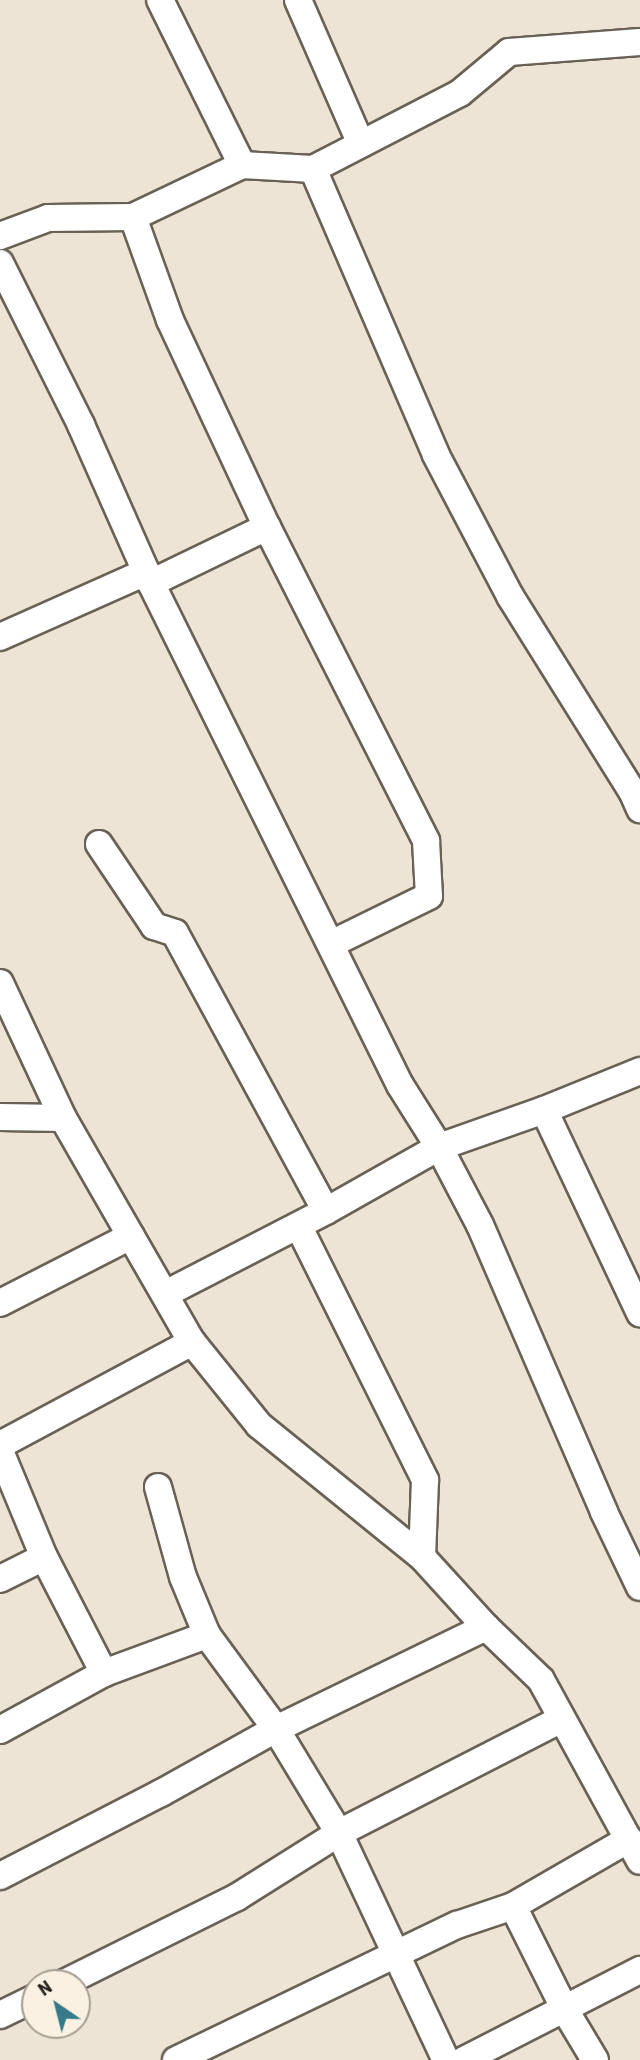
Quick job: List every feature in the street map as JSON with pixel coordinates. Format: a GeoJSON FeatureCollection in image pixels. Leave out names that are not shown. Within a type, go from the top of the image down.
{"type":"FeatureCollection","features":[{"type":"Feature","properties":{"kind":"street"},"geometry":{"type":"LineString","coordinates":[[160,0],[242,165]]}},
{"type":"Feature","properties":{"kind":"street"},"geometry":{"type":"LineString","coordinates":[[298,0],[361,144]]}},
{"type":"Feature","properties":{"kind":"street"},"geometry":{"type":"LineString","coordinates":[[0,236],[48,218],[133,217],[242,165],[313,169],[460,93],[509,52],[640,42]]}},
{"type":"Feature","properties":{"kind":"street"},"geometry":{"type":"LineString","coordinates":[[313,169],[436,455],[510,596],[640,809]]}},
{"type":"Feature","properties":{"kind":"street"},"geometry":{"type":"LineString","coordinates":[[133,217],[170,320],[267,527],[426,841],[429,896],[331,944]]}},
{"type":"Feature","properties":{"kind":"street"},"geometry":{"type":"LineString","coordinates":[[0,263],[81,425],[149,578],[400,1085],[439,1147],[480,1225],[604,1512],[640,1587]]}},
{"type":"Feature","properties":{"kind":"street"},"geometry":{"type":"LineString","coordinates":[[0,637],[149,578],[267,527]]}},
{"type":"Feature","properties":{"kind":"street"},"geometry":{"type":"LineString","coordinates":[[99,844],[154,926],[175,933],[326,1211]]}},
{"type":"Feature","properties":{"kind":"street"},"geometry":{"type":"LineString","coordinates":[[0,983],[63,1118],[192,1342],[259,1425],[422,1557],[486,1627],[541,1680],[634,1850],[513,1906],[457,1925],[176,2060]]}},
{"type":"Feature","properties":{"kind":"street"},"geometry":{"type":"LineString","coordinates":[[165,1294],[299,1227],[439,1147],[640,1072]]}},
{"type":"Feature","properties":{"kind":"street"},"geometry":{"type":"LineString","coordinates":[[544,1110],[640,1314]]}},
{"type":"Feature","properties":{"kind":"street"},"geometry":{"type":"LineString","coordinates":[[0,1117],[63,1118]]}},
{"type":"Feature","properties":{"kind":"street"},"geometry":{"type":"LineString","coordinates":[[299,1227],[425,1480],[422,1557]]}},
{"type":"Feature","properties":{"kind":"street"},"geometry":{"type":"LineString","coordinates":[[0,1303],[131,1236]]}},
{"type":"Feature","properties":{"kind":"street"},"geometry":{"type":"LineString","coordinates":[[0,1445],[192,1342]]}},
{"type":"Feature","properties":{"kind":"street"},"geometry":{"type":"LineString","coordinates":[[0,1451],[44,1557],[104,1673]]}},
{"type":"Feature","properties":{"kind":"street"},"geometry":{"type":"LineString","coordinates":[[158,1487],[183,1577],[207,1635],[276,1729],[339,1833],[446,2060]]}},
{"type":"Feature","properties":{"kind":"street"},"geometry":{"type":"LineString","coordinates":[[0,1578],[44,1557]]}},
{"type":"Feature","properties":{"kind":"street"},"geometry":{"type":"LineString","coordinates":[[0,1876],[161,1793],[276,1729],[486,1627]]}},
{"type":"Feature","properties":{"kind":"street"},"geometry":{"type":"LineString","coordinates":[[0,1730],[104,1673],[207,1635]]}},
{"type":"Feature","properties":{"kind":"street"},"geometry":{"type":"LineString","coordinates":[[91,1970],[236,1897],[339,1833],[562,1719]]}},
{"type":"Feature","properties":{"kind":"street"},"geometry":{"type":"LineString","coordinates":[[513,1906],[565,2010],[595,2060]]}},
{"type":"Feature","properties":{"kind":"street"},"geometry":{"type":"LineString","coordinates":[[464,2060],[640,1970]]}},
{"type":"Feature","properties":{"kind":"street"},"geometry":{"type":"LineString","coordinates":[[0,2015],[21,2004]]}}]}
